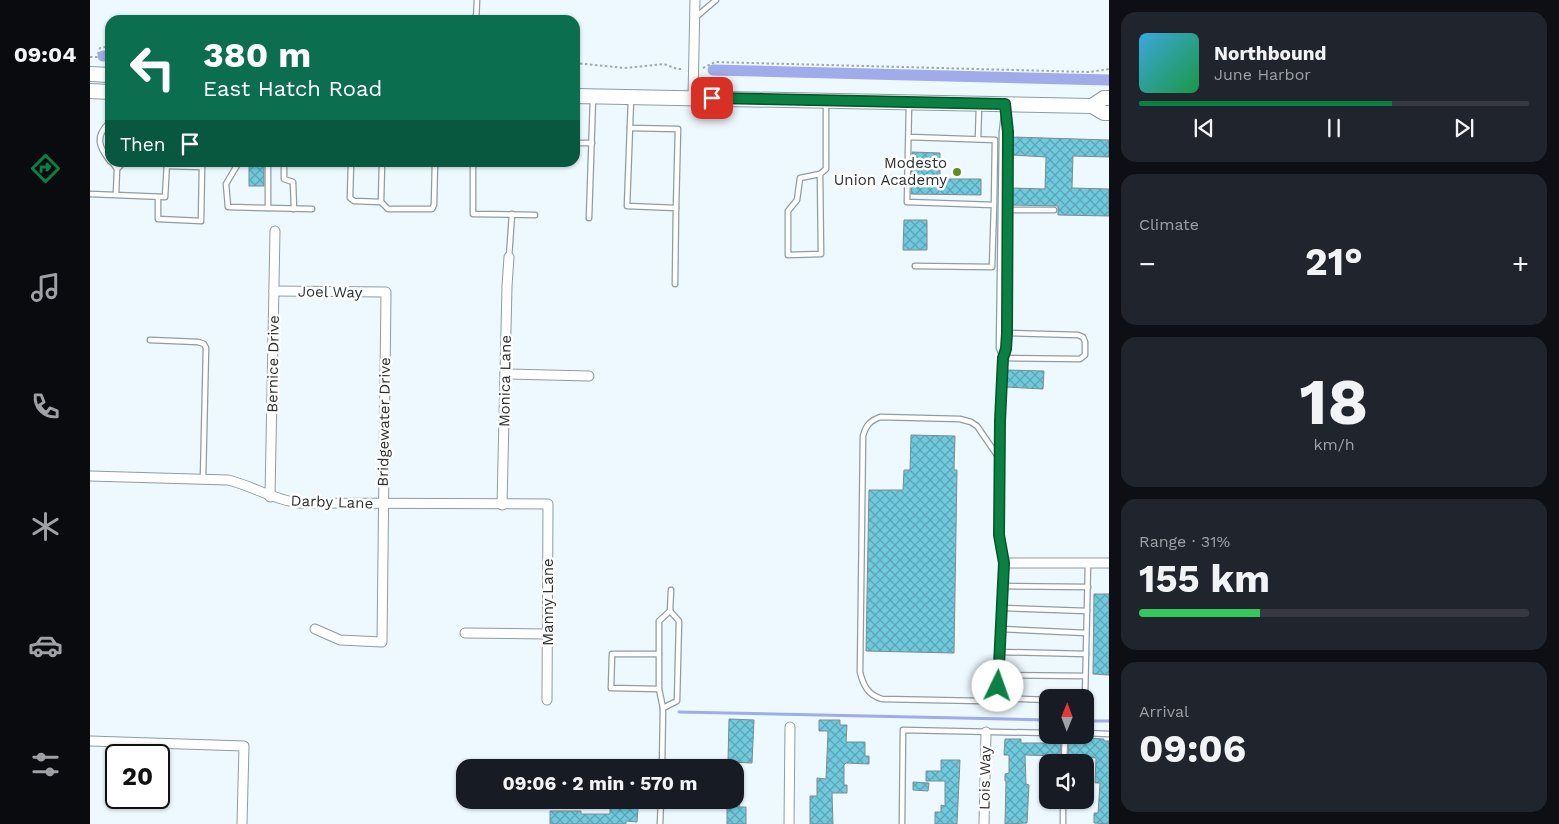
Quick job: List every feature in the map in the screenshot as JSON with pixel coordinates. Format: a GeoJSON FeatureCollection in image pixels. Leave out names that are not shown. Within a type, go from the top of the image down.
{"type":"FeatureCollection","features":[{"type":"Feature","properties":{"kind":"main road"},"geometry":{"type":"LineString","coordinates":[[90,74],[105,74]]}},
{"type":"Feature","properties":{"kind":"main road"},"geometry":{"type":"LineString","coordinates":[[90,91],[105,92]]}},
{"type":"Feature","properties":{"kind":"main road"},"geometry":{"type":"LineString","coordinates":[[580,96],[1092,106],[1104,113],[1109,113]]}},
{"type":"Feature","properties":{"kind":"main road"},"geometry":{"type":"LineString","coordinates":[[1092,106],[1104,98],[1109,98]]}},
{"type":"Feature","properties":{"kind":"street"},"geometry":{"type":"LineString","coordinates":[[693,98],[695,0]]}},
{"type":"Feature","properties":{"kind":"street","name":"Bernice Drive"},"geometry":{"type":"LineString","coordinates":[[270,497],[275,231]]}},
{"type":"Feature","properties":{"kind":"street","name":"Monica Lane"},"geometry":{"type":"LineString","coordinates":[[502,505],[509,257]]}},
{"type":"Feature","properties":{"kind":"street","name":"Joel Way"},"geometry":{"type":"LineString","coordinates":[[274,291],[386,292]]}},
{"type":"Feature","properties":{"kind":"street","name":"Bridgewater Drive"},"geometry":{"type":"LineString","coordinates":[[315,629],[340,640],[382,642],[386,292]]}},
{"type":"Feature","properties":{"kind":"street"},"geometry":{"type":"LineString","coordinates":[[505,374],[589,376]]}},
{"type":"Feature","properties":{"kind":"street","name":"Darby Lane"},"geometry":{"type":"LineString","coordinates":[[90,476],[228,480],[244,484],[270,497],[299,503],[548,504]]}},
{"type":"Feature","properties":{"kind":"street","name":"Manny Lane"},"geometry":{"type":"LineString","coordinates":[[547,700],[548,504]]}},
{"type":"Feature","properties":{"kind":"street"},"geometry":{"type":"LineString","coordinates":[[1004,563],[1109,563]]}},
{"type":"Feature","properties":{"kind":"street"},"geometry":{"type":"LineString","coordinates":[[465,633],[548,634]]}},
{"type":"Feature","properties":{"kind":"street"},"geometry":{"type":"LineString","coordinates":[[789,824],[790,727]]}},
{"type":"Feature","properties":{"kind":"street","name":"Lois Way"},"geometry":{"type":"LineString","coordinates":[[984,824],[986,732]]}},
{"type":"Feature","properties":{"kind":"street"},"geometry":{"type":"LineString","coordinates":[[90,741],[244,746],[242,824]]}},
{"type":"Feature","properties":{"kind":"lane"},"geometry":{"type":"LineString","coordinates":[[476,15],[477,0]]}},
{"type":"Feature","properties":{"kind":"lane"},"geometry":{"type":"LineString","coordinates":[[695,18],[716,0]]}},
{"type":"Feature","properties":{"kind":"lane"},"geometry":{"type":"LineString","coordinates":[[590,218],[593,96]]}},
{"type":"Feature","properties":{"kind":"lane"},"geometry":{"type":"LineString","coordinates":[[631,97],[627,206],[676,208]]}},
{"type":"Feature","properties":{"kind":"lane"},"geometry":{"type":"LineString","coordinates":[[820,174],[820,254],[788,255],[788,211],[797,200],[800,178],[820,174],[826,169],[826,101]]}},
{"type":"Feature","properties":{"kind":"lane"},"geometry":{"type":"LineString","coordinates":[[909,102],[907,202],[994,205]]}},
{"type":"Feature","properties":{"kind":"lane"},"geometry":{"type":"LineString","coordinates":[[978,104],[978,139]]}},
{"type":"Feature","properties":{"kind":"lane"},"geometry":{"type":"LineString","coordinates":[[1003,358],[1000,348],[1001,210],[1002,132],[1005,104]]}},
{"type":"Feature","properties":{"kind":"lane"},"geometry":{"type":"LineString","coordinates":[[998,698],[1004,563],[999,535],[999,458],[1003,358],[1006,349],[1007,333],[1008,132],[1005,104]]}},
{"type":"Feature","properties":{"kind":"lane"},"geometry":{"type":"LineString","coordinates":[[105,126],[102,129],[100,139],[101,149],[105,154]]}},
{"type":"Feature","properties":{"kind":"lane"},"geometry":{"type":"LineString","coordinates":[[630,128],[678,129],[676,284]]}},
{"type":"Feature","properties":{"kind":"lane"},"geometry":{"type":"LineString","coordinates":[[909,137],[995,140],[992,267],[915,266]]}},
{"type":"Feature","properties":{"kind":"lane"},"geometry":{"type":"LineString","coordinates":[[580,143],[592,144]]}},
{"type":"Feature","properties":{"kind":"lane"},"geometry":{"type":"LineString","coordinates":[[90,194],[166,197],[167,167]]}},
{"type":"Feature","properties":{"kind":"lane"},"geometry":{"type":"LineString","coordinates":[[158,196],[158,218],[201,221],[202,167]]}},
{"type":"Feature","properties":{"kind":"lane"},"geometry":{"type":"LineString","coordinates":[[236,167],[226,184],[228,207],[312,209]]}},
{"type":"Feature","properties":{"kind":"lane"},"geometry":{"type":"LineString","coordinates":[[268,167],[268,208]]}},
{"type":"Feature","properties":{"kind":"lane"},"geometry":{"type":"LineString","coordinates":[[284,167],[284,179],[294,182],[294,209]]}},
{"type":"Feature","properties":{"kind":"lane"},"geometry":{"type":"LineString","coordinates":[[351,167],[350,198],[354,201],[381,202],[388,208],[432,209],[434,206],[435,167]]}},
{"type":"Feature","properties":{"kind":"lane"},"geometry":{"type":"LineString","coordinates":[[381,202],[382,167]]}},
{"type":"Feature","properties":{"kind":"lane"},"geometry":{"type":"LineString","coordinates":[[473,167],[473,214],[535,215]]}},
{"type":"Feature","properties":{"kind":"lane"},"geometry":{"type":"LineString","coordinates":[[116,194],[117,169]]}},
{"type":"Feature","properties":{"kind":"lane"},"geometry":{"type":"LineString","coordinates":[[1001,210],[1054,210]]}},
{"type":"Feature","properties":{"kind":"lane"},"geometry":{"type":"LineString","coordinates":[[509,257],[512,214]]}},
{"type":"Feature","properties":{"kind":"lane"},"geometry":{"type":"LineString","coordinates":[[1003,358],[1080,359],[1085,355],[1085,342],[1083,337],[1078,335],[1007,333]]}},
{"type":"Feature","properties":{"kind":"lane"},"geometry":{"type":"LineString","coordinates":[[150,340],[198,342],[204,344],[206,348],[203,479]]}},
{"type":"Feature","properties":{"kind":"lane"},"geometry":{"type":"LineString","coordinates":[[999,458],[978,426],[960,419],[880,417],[872,420],[865,427],[863,436],[860,672],[863,684],[868,691],[882,699],[982,701],[998,698],[1039,700]]}},
{"type":"Feature","properties":{"kind":"lane"},"geometry":{"type":"LineString","coordinates":[[1085,689],[1088,562]]}},
{"type":"Feature","properties":{"kind":"lane"},"geometry":{"type":"LineString","coordinates":[[1003,586],[1088,587]]}},
{"type":"Feature","properties":{"kind":"lane"},"geometry":{"type":"LineString","coordinates":[[662,759],[663,708],[659,689],[659,621],[670,611],[672,590]]}},
{"type":"Feature","properties":{"kind":"lane"},"geometry":{"type":"LineString","coordinates":[[1002,608],[1087,610]]}},
{"type":"Feature","properties":{"kind":"lane"},"geometry":{"type":"LineString","coordinates":[[663,708],[677,702],[679,621],[670,611]]}},
{"type":"Feature","properties":{"kind":"lane"},"geometry":{"type":"LineString","coordinates":[[1002,629],[1086,633]]}},
{"type":"Feature","properties":{"kind":"lane"},"geometry":{"type":"LineString","coordinates":[[1000,652],[1086,654]]}},
{"type":"Feature","properties":{"kind":"lane"},"geometry":{"type":"LineString","coordinates":[[659,654],[612,654],[611,688],[659,689]]}},
{"type":"Feature","properties":{"kind":"lane"},"geometry":{"type":"LineString","coordinates":[[999,675],[1085,676]]}},
{"type":"Feature","properties":{"kind":"lane"},"geometry":{"type":"LineString","coordinates":[[902,824],[903,730],[1039,733]]}},
{"type":"Feature","properties":{"kind":"lane"},"geometry":{"type":"LineString","coordinates":[[1094,733],[1109,734]]}},
{"type":"Feature","properties":{"kind":"lane"},"geometry":{"type":"LineString","coordinates":[[660,824],[661,809]]}},
{"type":"Feature","properties":{"kind":"lane"},"geometry":{"type":"LineString","coordinates":[[1063,824],[1064,809]]}},
{"type":"Feature","properties":{"kind":"path"},"geometry":{"type":"LineString","coordinates":[[90,57],[97,57],[100,48],[105,47]]}},
{"type":"Feature","properties":{"kind":"path"},"geometry":{"type":"LineString","coordinates":[[580,64],[624,68],[664,64],[677,68],[703,68],[715,62],[1089,72],[1109,69]]}},
{"type":"Feature","properties":{"kind":"building"},"geometry":{"type":"Polygon","coordinates":[[[1012,137],[1109,140],[1109,157],[1073,156],[1072,188],[1109,189],[1109,216],[1058,215],[1058,206],[1012,205],[1012,188],[1045,189],[1046,157],[1012,155],[1012,137]]]}},
{"type":"Feature","properties":{"kind":"building"},"geometry":{"type":"Polygon","coordinates":[[[912,152],[940,153],[940,179],[981,179],[981,195],[911,194],[912,152]]]}},
{"type":"Feature","properties":{"kind":"building"},"geometry":{"type":"Polygon","coordinates":[[[249,167],[264,167],[264,186],[249,186],[249,167]]]}},
{"type":"Feature","properties":{"kind":"building"},"geometry":{"type":"Polygon","coordinates":[[[904,220],[927,220],[927,250],[903,250],[904,220]]]}},
{"type":"Feature","properties":{"kind":"building"},"geometry":{"type":"Polygon","coordinates":[[[1007,370],[1044,371],[1043,389],[1006,387],[1007,370]]]}},
{"type":"Feature","properties":{"kind":"building"},"geometry":{"type":"Polygon","coordinates":[[[911,435],[955,436],[954,470],[957,470],[954,653],[866,651],[869,490],[903,490],[904,470],[910,470],[911,435]]]}},
{"type":"Feature","properties":{"kind":"building"},"geometry":{"type":"Polygon","coordinates":[[[1094,594],[1109,594],[1109,675],[1093,674],[1094,594]]]}},
{"type":"Feature","properties":{"kind":"building"},"geometry":{"type":"Polygon","coordinates":[[[729,719],[754,720],[752,763],[744,763],[744,759],[728,759],[729,719]]]}},
{"type":"Feature","properties":{"kind":"building"},"geometry":{"type":"Polygon","coordinates":[[[819,720],[840,720],[840,725],[847,725],[846,742],[865,742],[865,756],[869,756],[869,764],[846,763],[844,765],[844,785],[847,785],[847,793],[832,793],[833,824],[810,824],[810,796],[817,796],[817,778],[826,779],[828,731],[819,731],[819,720]]]}},
{"type":"Feature","properties":{"kind":"building"},"geometry":{"type":"Polygon","coordinates":[[[1094,738],[1109,741],[1109,824],[1094,823],[1094,813],[1098,813],[1100,783],[1095,783],[1096,758],[1094,758],[1094,754],[1068,754],[1069,744],[1094,744],[1094,738]]]}},
{"type":"Feature","properties":{"kind":"building"},"geometry":{"type":"Polygon","coordinates":[[[1005,739],[1021,739],[1021,743],[1061,744],[1060,754],[1025,755],[1026,784],[1029,785],[1027,823],[1005,824],[1005,774],[1009,773],[1009,755],[1004,755],[1005,739]]]}},
{"type":"Feature","properties":{"kind":"building"},"geometry":{"type":"Polygon","coordinates":[[[941,760],[960,760],[957,824],[935,824],[935,812],[941,812],[941,805],[945,806],[945,781],[926,781],[926,771],[941,771],[941,760]]]}},
{"type":"Feature","properties":{"kind":"building"},"geometry":{"type":"Polygon","coordinates":[[[913,782],[929,783],[928,791],[913,790],[913,782]]]}},
{"type":"Feature","properties":{"kind":"building"},"geometry":{"type":"Polygon","coordinates":[[[746,807],[746,824],[727,824],[727,809],[744,809],[746,807]]]}},
{"type":"Feature","properties":{"kind":"building"},"geometry":{"type":"Polygon","coordinates":[[[610,809],[638,809],[637,822],[626,821],[626,824],[550,824],[550,811],[581,811],[581,814],[610,814],[610,809]]]}},
{"type":"Feature","properties":{"kind":"waterway"},"geometry":{"type":"LineString","coordinates":[[713,70],[1109,80]]}},
{"type":"Feature","properties":{"kind":"waterway"},"geometry":{"type":"LineString","coordinates":[[679,712],[1039,720]]}},
{"type":"Feature","properties":{"kind":"waterway"},"geometry":{"type":"LineString","coordinates":[[1094,721],[1109,721]]}},
{"type":"Feature","properties":{"kind":"place","name":"Modesto Union Academy"},"geometry":{"type":"Point","coordinates":[957,172]}},
{"type":"Feature","properties":{"kind":"route"},"geometry":{"type":"LineString","coordinates":[[712,98],[1005,104],[1008,132],[1007,333],[1006,349],[1003,358],[1000,421],[999,535],[1004,563],[998,686]]}}]}
